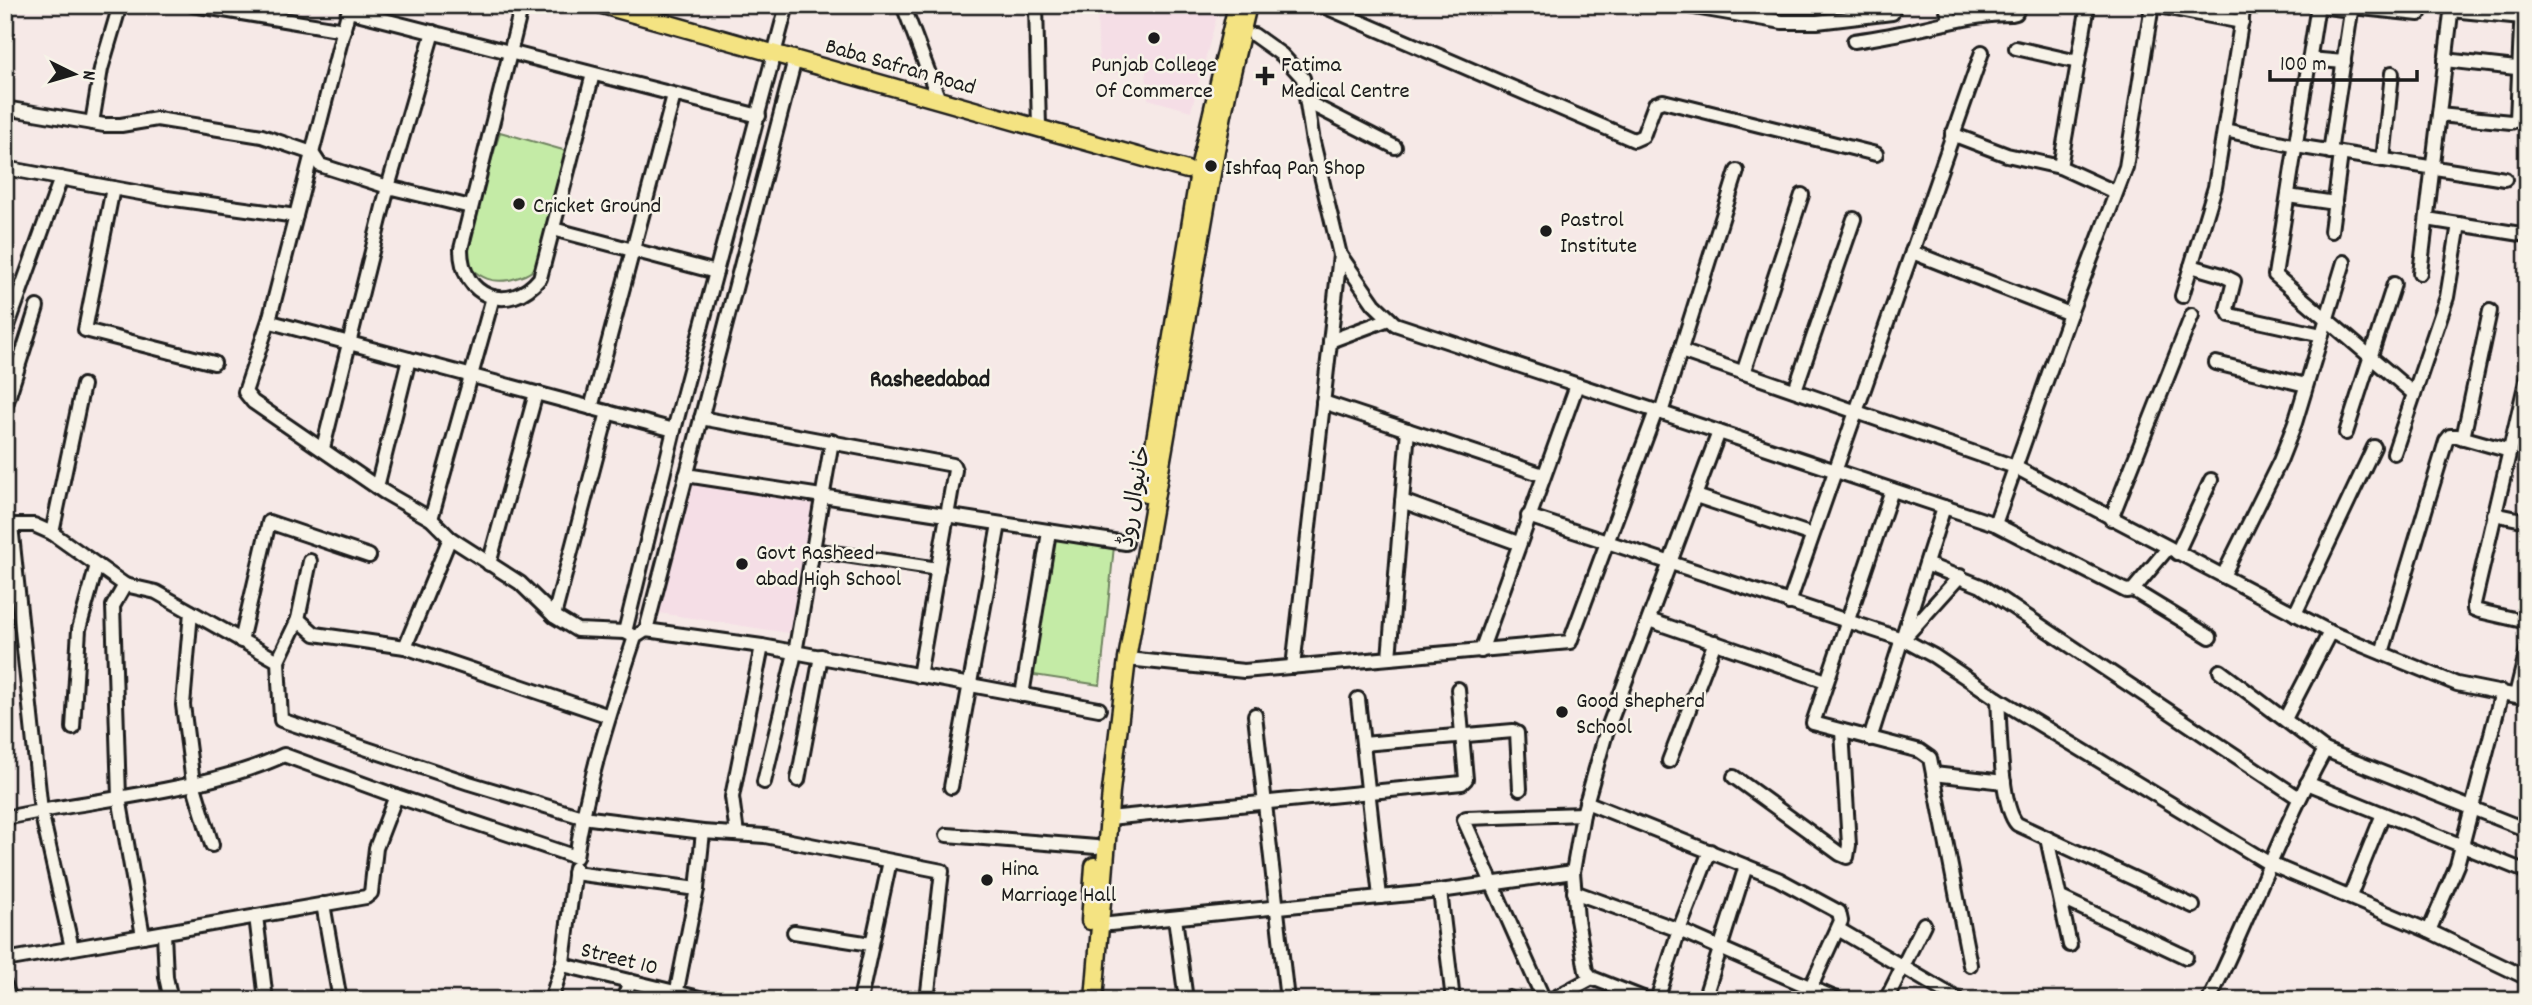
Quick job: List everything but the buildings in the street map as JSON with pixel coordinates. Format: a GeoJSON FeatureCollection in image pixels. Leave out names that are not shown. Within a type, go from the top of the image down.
{"type":"FeatureCollection","features":[{"type":"Feature","properties":{"kind":"main road","name":"Baba Safran Road"},"geometry":{"type":"LineString","coordinates":[[603,5],[1187,170]]}},
{"type":"Feature","properties":{"kind":"main road","name":"خانیوال روڈ"},"geometry":{"type":"LineString","coordinates":[[1084,1000],[1096,847],[1113,692],[1201,160],[1237,5]]}},
{"type":"Feature","properties":{"kind":"main road","name":"خانیوال روڈ"},"geometry":{"type":"LineString","coordinates":[[1094,1000],[1109,818],[1127,659],[1216,150],[1248,5]]}},
{"type":"Feature","properties":{"kind":"street"},"geometry":{"type":"LineString","coordinates":[[92,123],[101,69],[120,5]]}},
{"type":"Feature","properties":{"kind":"street"},"geometry":{"type":"LineString","coordinates":[[193,5],[344,30]]}},
{"type":"Feature","properties":{"kind":"street"},"geometry":{"type":"LineString","coordinates":[[522,5],[461,249],[464,272],[474,286],[493,297],[517,296],[532,287],[540,278],[593,74]]}},
{"type":"Feature","properties":{"kind":"street"},"geometry":{"type":"LineString","coordinates":[[635,633],[674,430],[787,5]]}},
{"type":"Feature","properties":{"kind":"street"},"geometry":{"type":"LineString","coordinates":[[903,5],[939,100]]}},
{"type":"Feature","properties":{"kind":"street"},"geometry":{"type":"LineString","coordinates":[[1036,5],[1039,128]]}},
{"type":"Feature","properties":{"kind":"street"},"geometry":{"type":"LineString","coordinates":[[1321,5],[1634,140],[1643,136],[1655,104],[1663,101],[1876,154]]}},
{"type":"Feature","properties":{"kind":"street"},"geometry":{"type":"LineString","coordinates":[[1685,5],[1802,23],[1892,13],[1894,5]]}},
{"type":"Feature","properties":{"kind":"street"},"geometry":{"type":"LineString","coordinates":[[1945,5],[1951,20]]}},
{"type":"Feature","properties":{"kind":"street"},"geometry":{"type":"LineString","coordinates":[[1854,41],[1979,15],[2012,14],[2016,13],[2019,5]]}},
{"type":"Feature","properties":{"kind":"street"},"geometry":{"type":"LineString","coordinates":[[2060,167],[2088,5]]}},
{"type":"Feature","properties":{"kind":"street"},"geometry":{"type":"LineString","coordinates":[[1994,524],[2126,167],[2153,5],[2242,22]]}},
{"type":"Feature","properties":{"kind":"street"},"geometry":{"type":"LineString","coordinates":[[2182,296],[2212,197],[2244,5]]}},
{"type":"Feature","properties":{"kind":"street"},"geometry":{"type":"LineString","coordinates":[[2414,394],[2275,275],[2318,6],[2402,9],[2419,14]]}},
{"type":"Feature","properties":{"kind":"street"},"geometry":{"type":"LineString","coordinates":[[2331,231],[2335,203],[2335,153],[2352,7]]}},
{"type":"Feature","properties":{"kind":"street"},"geometry":{"type":"LineString","coordinates":[[758,116],[350,8],[270,317],[245,392],[253,402],[377,487],[431,519],[450,538],[520,583],[554,616],[577,630],[762,646],[1099,709]]}},
{"type":"Feature","properties":{"kind":"street"},"geometry":{"type":"LineString","coordinates":[[2420,273],[2434,168],[2439,115],[2445,60],[2452,8],[2496,10],[2523,17],[2522,108],[2517,120],[2511,122],[2439,115]]}},
{"type":"Feature","properties":{"kind":"street"},"geometry":{"type":"LineString","coordinates":[[323,448],[388,187],[433,32]]}},
{"type":"Feature","properties":{"kind":"street"},"geometry":{"type":"LineString","coordinates":[[1254,35],[1296,68],[1303,78],[1313,142],[1340,256],[1293,667]]}},
{"type":"Feature","properties":{"kind":"street"},"geometry":{"type":"LineString","coordinates":[[2016,48],[2078,62]]}},
{"type":"Feature","properties":{"kind":"street"},"geometry":{"type":"LineString","coordinates":[[1789,603],[1982,52]]}},
{"type":"Feature","properties":{"kind":"street"},"geometry":{"type":"LineString","coordinates":[[551,1000],[563,962],[582,817],[609,716],[686,475],[795,59]]}},
{"type":"Feature","properties":{"kind":"street"},"geometry":{"type":"LineString","coordinates":[[2309,59],[2344,62]]}},
{"type":"Feature","properties":{"kind":"street"},"geometry":{"type":"LineString","coordinates":[[2445,60],[2523,69]]}},
{"type":"Feature","properties":{"kind":"street"},"geometry":{"type":"LineString","coordinates":[[2383,160],[2392,73]]}},
{"type":"Feature","properties":{"kind":"street"},"geometry":{"type":"LineString","coordinates":[[591,408],[674,95]]}},
{"type":"Feature","properties":{"kind":"street"},"geometry":{"type":"LineString","coordinates":[[1307,102],[1395,147]]}},
{"type":"Feature","properties":{"kind":"street"},"geometry":{"type":"LineString","coordinates":[[5,108],[92,123],[121,125],[157,118],[262,136],[312,153],[320,165],[388,187],[471,207]]}},
{"type":"Feature","properties":{"kind":"street"},"geometry":{"type":"LineString","coordinates":[[2225,130],[2335,153],[2505,179]]}},
{"type":"Feature","properties":{"kind":"street"},"geometry":{"type":"LineString","coordinates":[[1952,134],[2007,155],[2060,167],[2115,192]]}},
{"type":"Feature","properties":{"kind":"street"},"geometry":{"type":"LineString","coordinates":[[5,167],[167,198],[296,216]]}},
{"type":"Feature","properties":{"kind":"street"},"geometry":{"type":"LineString","coordinates":[[1127,659],[1244,671],[1570,642],[1681,351],[1737,170]]}},
{"type":"Feature","properties":{"kind":"street"},"geometry":{"type":"LineString","coordinates":[[5,334],[61,178]]}},
{"type":"Feature","properties":{"kind":"street"},"geometry":{"type":"LineString","coordinates":[[113,188],[85,330],[214,363]]}},
{"type":"Feature","properties":{"kind":"street"},"geometry":{"type":"LineString","coordinates":[[1743,373],[1802,195]]}},
{"type":"Feature","properties":{"kind":"street"},"geometry":{"type":"LineString","coordinates":[[2288,196],[2335,203]]}},
{"type":"Feature","properties":{"kind":"street"},"geometry":{"type":"LineString","coordinates":[[1795,390],[1854,219]]}},
{"type":"Feature","properties":{"kind":"street"},"geometry":{"type":"LineString","coordinates":[[2427,219],[2527,235]]}},
{"type":"Feature","properties":{"kind":"street"},"geometry":{"type":"LineString","coordinates":[[2394,453],[2447,296],[2459,224]]}},
{"type":"Feature","properties":{"kind":"street"},"geometry":{"type":"LineString","coordinates":[[553,229],[716,272]]}},
{"type":"Feature","properties":{"kind":"street"},"geometry":{"type":"LineString","coordinates":[[1912,253],[2070,314]]}},
{"type":"Feature","properties":{"kind":"street"},"geometry":{"type":"LineString","coordinates":[[1340,256],[1374,303],[1395,324],[1994,524],[2126,591],[2133,590],[2173,550],[2211,480]]}},
{"type":"Feature","properties":{"kind":"street"},"geometry":{"type":"LineString","coordinates":[[2223,576],[2280,461],[2344,262]]}},
{"type":"Feature","properties":{"kind":"street"},"geometry":{"type":"LineString","coordinates":[[2191,266],[2234,281],[2227,309],[2230,315],[2322,335]]}},
{"type":"Feature","properties":{"kind":"street"},"geometry":{"type":"LineString","coordinates":[[2346,433],[2394,284]]}},
{"type":"Feature","properties":{"kind":"street"},"geometry":{"type":"LineString","coordinates":[[431,519],[493,297]]}},
{"type":"Feature","properties":{"kind":"street"},"geometry":{"type":"LineString","coordinates":[[5,408],[37,307]]}},
{"type":"Feature","properties":{"kind":"street"},"geometry":{"type":"LineString","coordinates":[[2463,438],[2490,311]]}},
{"type":"Feature","properties":{"kind":"street"},"geometry":{"type":"LineString","coordinates":[[2111,519],[2192,315]]}},
{"type":"Feature","properties":{"kind":"street"},"geometry":{"type":"LineString","coordinates":[[270,317],[271,323],[674,430]]}},
{"type":"Feature","properties":{"kind":"street"},"geometry":{"type":"LineString","coordinates":[[1330,341],[1389,319]]}},
{"type":"Feature","properties":{"kind":"street"},"geometry":{"type":"LineString","coordinates":[[1681,351],[2015,467],[2330,632],[2456,684],[2522,696],[2527,650]]}},
{"type":"Feature","properties":{"kind":"street"},"geometry":{"type":"LineString","coordinates":[[377,487],[409,359]]}},
{"type":"Feature","properties":{"kind":"street"},"geometry":{"type":"LineString","coordinates":[[2216,363],[2306,386]]}},
{"type":"Feature","properties":{"kind":"street"},"geometry":{"type":"LineString","coordinates":[[2527,377],[2474,599],[2474,609],[2527,622]]}},
{"type":"Feature","properties":{"kind":"street"},"geometry":{"type":"LineString","coordinates":[[52,533],[83,385]]}},
{"type":"Feature","properties":{"kind":"street"},"geometry":{"type":"LineString","coordinates":[[1481,651],[1577,385]]}},
{"type":"Feature","properties":{"kind":"street"},"geometry":{"type":"LineString","coordinates":[[489,564],[536,393]]}},
{"type":"Feature","properties":{"kind":"street"},"geometry":{"type":"LineString","coordinates":[[1323,402],[1543,475]]}},
{"type":"Feature","properties":{"kind":"street"},"geometry":{"type":"LineString","coordinates":[[554,616],[608,412]]}},
{"type":"Feature","properties":{"kind":"street"},"geometry":{"type":"LineString","coordinates":[[701,418],[953,465],[955,470],[919,676]]}},
{"type":"Feature","properties":{"kind":"street"},"geometry":{"type":"LineString","coordinates":[[1389,658],[1408,430]]}},
{"type":"Feature","properties":{"kind":"street"},"geometry":{"type":"LineString","coordinates":[[1648,1000],[1626,996],[1592,978],[1586,971],[1573,872],[1584,808],[1606,733],[1719,432]]}},
{"type":"Feature","properties":{"kind":"street"},"geometry":{"type":"LineString","coordinates":[[2382,653],[2446,441],[2450,436],[2463,438],[2510,451]]}},
{"type":"Feature","properties":{"kind":"street"},"geometry":{"type":"LineString","coordinates":[[764,782],[795,653],[832,441]]}},
{"type":"Feature","properties":{"kind":"street"},"geometry":{"type":"LineString","coordinates":[[2295,614],[2374,447]]}},
{"type":"Feature","properties":{"kind":"street"},"geometry":{"type":"LineString","coordinates":[[686,475],[1126,544]]}},
{"type":"Feature","properties":{"kind":"street"},"geometry":{"type":"LineString","coordinates":[[1892,490],[1813,723],[1927,754],[1930,758],[1970,965]]}},
{"type":"Feature","properties":{"kind":"street"},"geometry":{"type":"LineString","coordinates":[[1696,496],[1812,536]]}},
{"type":"Feature","properties":{"kind":"street"},"geometry":{"type":"LineString","coordinates":[[1402,501],[1518,543]]}},
{"type":"Feature","properties":{"kind":"street"},"geometry":{"type":"LineString","coordinates":[[1870,739],[1944,507]]}},
{"type":"Feature","properties":{"kind":"street"},"geometry":{"type":"LineString","coordinates":[[2494,514],[2527,521]]}},
{"type":"Feature","properties":{"kind":"street"},"geometry":{"type":"LineString","coordinates":[[1528,516],[1902,639],[1934,656],[1998,699],[2270,864],[2429,931],[2527,978]]}},
{"type":"Feature","properties":{"kind":"street"},"geometry":{"type":"LineString","coordinates":[[242,640],[269,522],[369,556]]}},
{"type":"Feature","properties":{"kind":"street"},"geometry":{"type":"LineString","coordinates":[[951,787],[999,524]]}},
{"type":"Feature","properties":{"kind":"street"},"geometry":{"type":"LineString","coordinates":[[72,948],[41,811],[8,525],[34,525],[52,533],[125,585],[156,592],[278,661]]}},
{"type":"Feature","properties":{"kind":"street"},"geometry":{"type":"LineString","coordinates":[[1022,695],[1049,532]]}},
{"type":"Feature","properties":{"kind":"street"},"geometry":{"type":"LineString","coordinates":[[405,647],[450,538]]}},
{"type":"Feature","properties":{"kind":"street"},"geometry":{"type":"LineString","coordinates":[[813,550],[938,569]]}},
{"type":"Feature","properties":{"kind":"street"},"geometry":{"type":"LineString","coordinates":[[310,561],[298,619],[278,661],[281,720],[469,783],[582,817],[703,832],[765,836],[942,871],[927,1000]]}},
{"type":"Feature","properties":{"kind":"street"},"geometry":{"type":"LineString","coordinates":[[1926,564],[1981,586],[2299,798]]}},
{"type":"Feature","properties":{"kind":"street"},"geometry":{"type":"LineString","coordinates":[[73,727],[79,629],[97,565]]}},
{"type":"Feature","properties":{"kind":"street"},"geometry":{"type":"LineString","coordinates":[[1902,639],[1960,576]]}},
{"type":"Feature","properties":{"kind":"street"},"geometry":{"type":"LineString","coordinates":[[125,585],[113,606],[119,797],[143,936]]}},
{"type":"Feature","properties":{"kind":"street"},"geometry":{"type":"LineString","coordinates":[[2133,590],[2210,637]]}},
{"type":"Feature","properties":{"kind":"street"},"geometry":{"type":"LineString","coordinates":[[191,612],[183,705],[192,783],[212,845]]}},
{"type":"Feature","properties":{"kind":"street"},"geometry":{"type":"LineString","coordinates":[[298,619],[315,634],[405,647],[609,716]]}},
{"type":"Feature","properties":{"kind":"street"},"geometry":{"type":"LineString","coordinates":[[1649,620],[1826,681]]}},
{"type":"Feature","properties":{"kind":"street"},"geometry":{"type":"LineString","coordinates":[[2286,719],[2330,632]]}},
{"type":"Feature","properties":{"kind":"street"},"geometry":{"type":"LineString","coordinates":[[1669,761],[1715,642]]}},
{"type":"Feature","properties":{"kind":"street"},"geometry":{"type":"LineString","coordinates":[[737,834],[732,797],[762,646]]}},
{"type":"Feature","properties":{"kind":"street"},"geometry":{"type":"LineString","coordinates":[[799,780],[821,656]]}},
{"type":"Feature","properties":{"kind":"street"},"geometry":{"type":"LineString","coordinates":[[2220,671],[2325,750],[2527,830]]}},
{"type":"Feature","properties":{"kind":"street"},"geometry":{"type":"LineString","coordinates":[[1109,818],[1465,782],[1458,689]]}},
{"type":"Feature","properties":{"kind":"street"},"geometry":{"type":"LineString","coordinates":[[2429,931],[2462,846],[2502,692]]}},
{"type":"Feature","properties":{"kind":"street"},"geometry":{"type":"LineString","coordinates":[[1358,699],[1380,897]]}},
{"type":"Feature","properties":{"kind":"street"},"geometry":{"type":"LineString","coordinates":[[1998,699],[2004,782],[2013,819],[2017,824],[2193,906]]}},
{"type":"Feature","properties":{"kind":"street"},"geometry":{"type":"LineString","coordinates":[[1255,715],[1287,1000]]}},
{"type":"Feature","properties":{"kind":"street"},"geometry":{"type":"LineString","coordinates":[[1363,744],[1515,731],[1520,789]]}},
{"type":"Feature","properties":{"kind":"street"},"geometry":{"type":"LineString","coordinates":[[1734,777],[1847,857],[1849,845],[1842,731]]}},
{"type":"Feature","properties":{"kind":"street"},"geometry":{"type":"LineString","coordinates":[[2209,1000],[2299,798],[2325,750]]}},
{"type":"Feature","properties":{"kind":"street"},"geometry":{"type":"LineString","coordinates":[[5,818],[192,783],[264,765],[284,755],[576,858]]}},
{"type":"Feature","properties":{"kind":"street"},"geometry":{"type":"LineString","coordinates":[[1934,774],[2004,782]]}},
{"type":"Feature","properties":{"kind":"street"},"geometry":{"type":"LineString","coordinates":[[2306,783],[2527,872]]}},
{"type":"Feature","properties":{"kind":"street"},"geometry":{"type":"LineString","coordinates":[[5,960],[366,897],[371,893],[376,848],[396,796]]}},
{"type":"Feature","properties":{"kind":"street"},"geometry":{"type":"LineString","coordinates":[[1544,1000],[1463,822],[1464,819],[1584,808],[1710,851],[1778,880],[1835,909],[1842,916],[1838,929],[1805,1000]]}},
{"type":"Feature","properties":{"kind":"street"},"geometry":{"type":"LineString","coordinates":[[2350,896],[2383,814]]}},
{"type":"Feature","properties":{"kind":"street"},"geometry":{"type":"LineString","coordinates":[[676,996],[697,889],[703,832]]}},
{"type":"Feature","properties":{"kind":"street"},"geometry":{"type":"LineString","coordinates":[[947,835],[1096,847]]}},
{"type":"Feature","properties":{"kind":"street"},"geometry":{"type":"LineString","coordinates":[[2047,838],[2070,945]]}},
{"type":"Feature","properties":{"kind":"street"},"geometry":{"type":"LineString","coordinates":[[1657,1000],[1679,930],[1710,851]]}},
{"type":"Feature","properties":{"kind":"street"},"geometry":{"type":"LineString","coordinates":[[860,1000],[890,861]]}},
{"type":"Feature","properties":{"kind":"street"},"geometry":{"type":"LineString","coordinates":[[1704,1000],[1746,866]]}},
{"type":"Feature","properties":{"kind":"street"},"geometry":{"type":"LineString","coordinates":[[1100,925],[1440,891],[1573,872]]}},
{"type":"Feature","properties":{"kind":"street"},"geometry":{"type":"LineString","coordinates":[[574,873],[697,889]]}},
{"type":"Feature","properties":{"kind":"street"},"geometry":{"type":"LineString","coordinates":[[1440,891],[1453,1000]]}},
{"type":"Feature","properties":{"kind":"street"},"geometry":{"type":"LineString","coordinates":[[1574,892],[1679,930],[1839,1000]]}},
{"type":"Feature","properties":{"kind":"street"},"geometry":{"type":"LineString","coordinates":[[2061,898],[2186,957]]}},
{"type":"Feature","properties":{"kind":"street"},"geometry":{"type":"LineString","coordinates":[[323,904],[340,1000]]}},
{"type":"Feature","properties":{"kind":"street"},"geometry":{"type":"LineString","coordinates":[[256,916],[266,1000]]}},
{"type":"Feature","properties":{"kind":"street"},"geometry":{"type":"LineString","coordinates":[[1175,918],[1186,1000]]}},
{"type":"Feature","properties":{"kind":"street"},"geometry":{"type":"LineString","coordinates":[[1886,1000],[1924,924]]}},
{"type":"Feature","properties":{"kind":"street"},"geometry":{"type":"LineString","coordinates":[[1838,929],[1959,1000]]}},
{"type":"Feature","properties":{"kind":"street"},"geometry":{"type":"LineString","coordinates":[[794,932],[871,944]]}},
{"type":"Feature","properties":{"kind":"street"},"geometry":{"type":"LineString","coordinates":[[164,933],[166,976],[171,1000]]}},
{"type":"Feature","properties":{"kind":"street","name":"Street 10"},"geometry":{"type":"LineString","coordinates":[[563,962],[567,966],[630,981],[676,996],[708,1000]]}},
{"type":"Feature","properties":{"kind":"street"},"geometry":{"type":"LineString","coordinates":[[1551,1000],[1592,978]]}},
{"type":"Feature","properties":{"kind":"street"},"geometry":{"type":"LineString","coordinates":[[623,1000],[630,981]]}},
{"type":"Feature","properties":{"kind":"street"},"geometry":{"type":"LineString","coordinates":[[5,985],[10,1000]]}},
{"type":"Feature","properties":{"kind":"shaded area","name":"Punjab College Of Commerce"},"geometry":{"type":"Polygon","coordinates":[[[1097,5],[1220,5],[1191,111],[1148,99],[1146,70],[1099,75],[1097,5]]]}},
{"type":"Feature","properties":{"kind":"shaded area"},"geometry":{"type":"Polygon","coordinates":[[[691,470],[818,490],[795,634],[659,613],[691,470]]]}},
{"type":"Feature","properties":{"kind":"green space"},"geometry":{"type":"Polygon","coordinates":[[[500,132],[570,152],[551,232],[539,261],[533,270],[525,275],[497,281],[483,277],[470,268],[468,238],[500,132]]]}},
{"type":"Feature","properties":{"kind":"green space"},"geometry":{"type":"Polygon","coordinates":[[[1052,535],[1114,546],[1100,685],[1034,675],[1052,535]]]}},
{"type":"Feature","properties":{"kind":"place","name":"Punjab College Of Commerce"},"geometry":{"type":"Point","coordinates":[1154,38]}},
{"type":"Feature","properties":{"kind":"place","name":"Fatima Medical Centre"},"geometry":{"type":"Point","coordinates":[1265,76]}},
{"type":"Feature","properties":{"kind":"place","name":"Ishfaq Pan Shop"},"geometry":{"type":"Point","coordinates":[1211,166]}},
{"type":"Feature","properties":{"kind":"place","name":"Cricket Ground"},"geometry":{"type":"Point","coordinates":[519,204]}},
{"type":"Feature","properties":{"kind":"place","name":"Pastrol Institute"},"geometry":{"type":"Point","coordinates":[1546,231]}},
{"type":"Feature","properties":{"kind":"place","name":"Govt Rasheed abad High School"},"geometry":{"type":"Point","coordinates":[742,564]}},
{"type":"Feature","properties":{"kind":"place","name":"Good shepherd School"},"geometry":{"type":"Point","coordinates":[1562,712]}},
{"type":"Feature","properties":{"kind":"place","name":"Hina Marriage Hall"},"geometry":{"type":"Point","coordinates":[987,880]}},
{"type":"Feature","properties":{"kind":"district","name":"Rasheedabad"},"geometry":{"type":"Point","coordinates":[930,378]}}]}
